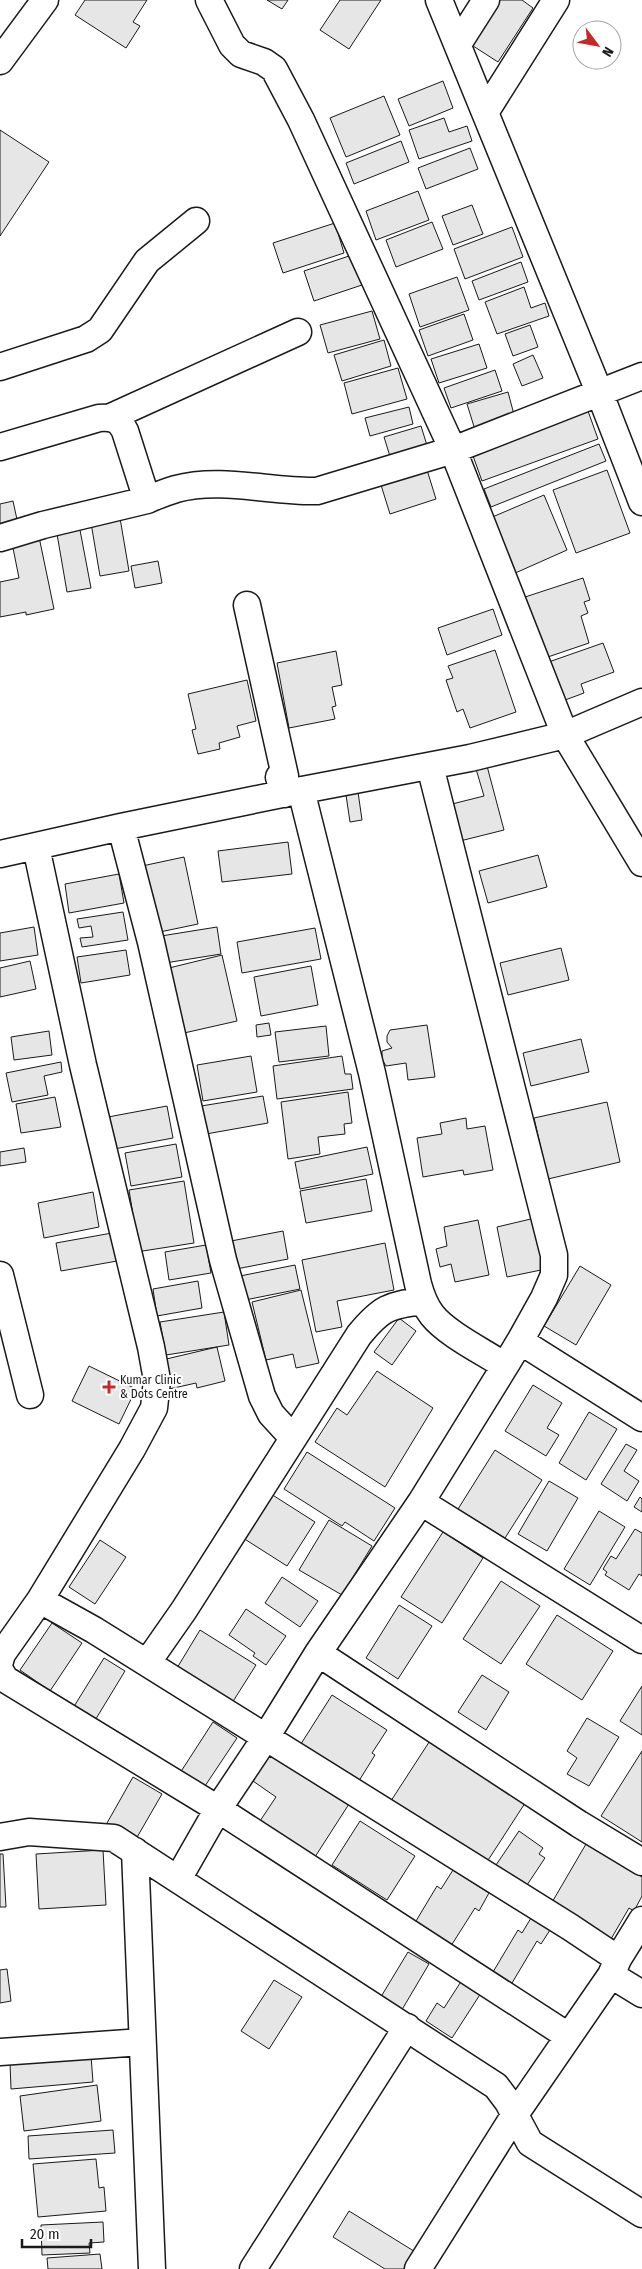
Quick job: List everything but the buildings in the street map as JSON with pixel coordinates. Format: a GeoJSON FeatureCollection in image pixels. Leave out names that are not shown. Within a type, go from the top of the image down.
{"type":"FeatureCollection","features":[{"type":"Feature","properties":{"kind":"street"},"geometry":{"type":"LineString","coordinates":[[0,61],[45,0]]}},
{"type":"Feature","properties":{"kind":"street"},"geometry":{"type":"LineString","coordinates":[[209,0],[232,44],[242,54],[264,62],[274,69],[302,120],[453,450],[564,735],[642,863]]}},
{"type":"Feature","properties":{"kind":"street"},"geometry":{"type":"LineString","coordinates":[[439,0],[486,111],[642,502]]}},
{"type":"Feature","properties":{"kind":"street"},"geometry":{"type":"LineString","coordinates":[[458,44],[486,0]]}},
{"type":"Feature","properties":{"kind":"street"},"geometry":{"type":"LineString","coordinates":[[486,111],[556,0]]}},
{"type":"Feature","properties":{"kind":"street"},"geometry":{"type":"LineString","coordinates":[[0,367],[86,339],[100,330],[147,261],[196,221]]}},
{"type":"Feature","properties":{"kind":"street"},"geometry":{"type":"LineString","coordinates":[[0,447],[99,418],[112,417],[298,332]]}},
{"type":"Feature","properties":{"kind":"street"},"geometry":{"type":"LineString","coordinates":[[0,538],[43,525],[147,500],[177,489],[230,485],[294,492],[317,491],[453,450],[642,376]]}},
{"type":"Feature","properties":{"kind":"street"},"geometry":{"type":"LineString","coordinates":[[112,417],[120,422],[125,432],[147,500]]}},
{"type":"Feature","properties":{"kind":"street"},"geometry":{"type":"LineString","coordinates":[[247,605],[290,788],[372,1074],[423,1300],[431,1314],[440,1324],[505,1366]]}},
{"type":"Feature","properties":{"kind":"street"},"geometry":{"type":"LineString","coordinates":[[0,854],[290,788],[430,766],[564,735],[642,702]]}},
{"type":"Feature","properties":{"kind":"street"},"geometry":{"type":"LineString","coordinates":[[178,1879],[218,1809],[266,1737],[318,1653],[421,1502],[520,1341],[544,1298],[554,1275],[554,1255],[430,766]]}},
{"type":"Feature","properties":{"kind":"street"},"geometry":{"type":"LineString","coordinates":[[121,827],[151,942],[223,1260],[262,1396],[271,1414],[293,1438]]}},
{"type":"Feature","properties":{"kind":"street"},"geometry":{"type":"LineString","coordinates":[[0,1661],[2,1654],[40,1600],[132,1449],[154,1408],[156,1380],[151,1347],[83,1066],[36,847]]}},
{"type":"Feature","properties":{"kind":"street"},"geometry":{"type":"LineString","coordinates":[[0,1275],[4,1307],[30,1395]]}},
{"type":"Feature","properties":{"kind":"street"},"geometry":{"type":"LineString","coordinates":[[147,1663],[184,1610],[358,1335],[384,1309],[397,1304],[423,1300]]}},
{"type":"Feature","properties":{"kind":"street"},"geometry":{"type":"LineString","coordinates":[[520,1341],[641,1415]]}},
{"type":"Feature","properties":{"kind":"street"},"geometry":{"type":"LineString","coordinates":[[421,1502],[642,1640]]}},
{"type":"Feature","properties":{"kind":"street"},"geometry":{"type":"LineString","coordinates":[[40,1600],[94,1630],[570,1927],[642,1994]]}},
{"type":"Feature","properties":{"kind":"street"},"geometry":{"type":"LineString","coordinates":[[318,1653],[511,1780],[642,1862]]}},
{"type":"Feature","properties":{"kind":"street"},"geometry":{"type":"LineString","coordinates":[[0,1670],[5,1679],[218,1809],[568,2036]]}},
{"type":"Feature","properties":{"kind":"street"},"geometry":{"type":"LineString","coordinates":[[0,1837],[29,1832],[114,1838],[496,2086],[508,2102],[530,2143],[642,2214]]}},
{"type":"Feature","properties":{"kind":"street"},"geometry":{"type":"LineString","coordinates":[[135,1852],[152,2269]]}},
{"type":"Feature","properties":{"kind":"street"},"geometry":{"type":"LineString","coordinates":[[418,2269],[514,2116],[615,1967],[642,1920]]}},
{"type":"Feature","properties":{"kind":"street"},"geometry":{"type":"LineString","coordinates":[[254,2269],[407,2027]]}},
{"type":"Feature","properties":{"kind":"street"},"geometry":{"type":"LineString","coordinates":[[0,2052],[142,2042]]}},
{"type":"Feature","properties":{"kind":"place","name":"Kumar Clinic & Dots Centre"},"geometry":{"type":"Point","coordinates":[109,1387]}}]}
